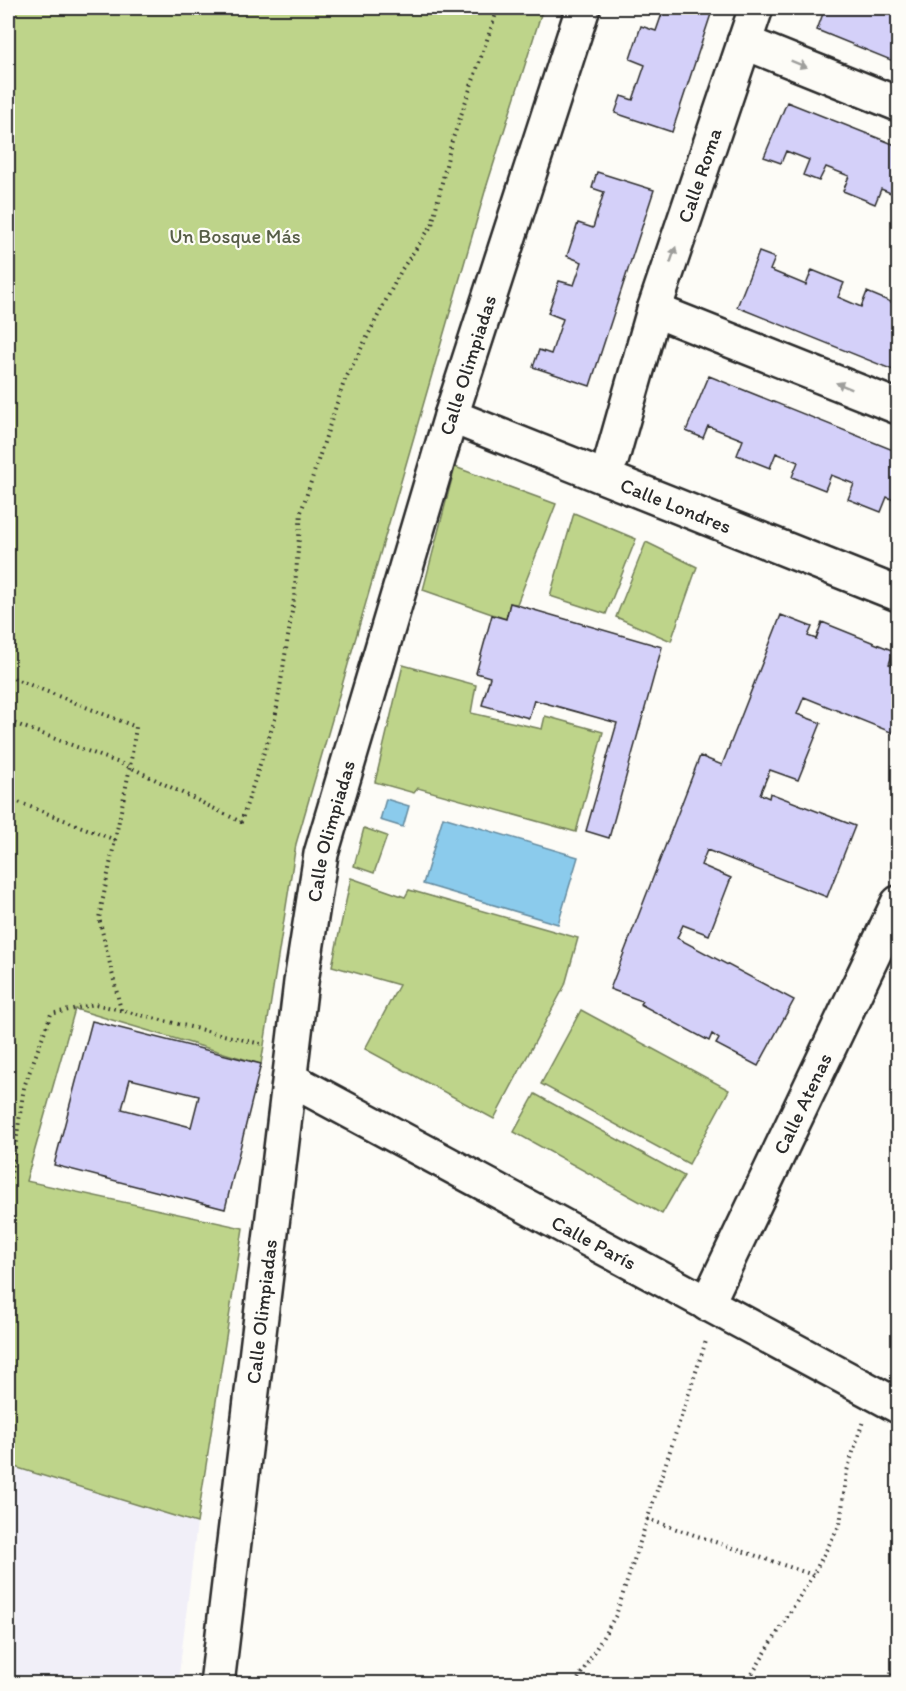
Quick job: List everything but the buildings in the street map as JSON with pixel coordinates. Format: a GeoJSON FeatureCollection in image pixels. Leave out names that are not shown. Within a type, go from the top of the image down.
{"type":"FeatureCollection","features":[{"type":"Feature","properties":{"kind":"street","name":"Calle Olimpiadas"},"geometry":{"type":"LineString","coordinates":[[217,1683],[301,982],[321,854],[451,416],[583,8]]}},
{"type":"Feature","properties":{"kind":"street","name":"Calle Roma"},"geometry":{"type":"LineString","coordinates":[[612,458],[654,310],[756,8]]}},
{"type":"Feature","properties":{"kind":"street"},"geometry":{"type":"LineString","coordinates":[[744,42],[898,104]]}},
{"type":"Feature","properties":{"kind":"street"},"geometry":{"type":"LineString","coordinates":[[654,310],[898,407]]}},
{"type":"Feature","properties":{"kind":"street","name":"Calle Londres"},"geometry":{"type":"LineString","coordinates":[[451,416],[898,594]]}},
{"type":"Feature","properties":{"kind":"street","name":"Calle Atenas"},"geometry":{"type":"LineString","coordinates":[[707,1304],[898,903]]}},
{"type":"Feature","properties":{"kind":"street","name":"Calle París"},"geometry":{"type":"LineString","coordinates":[[291,1066],[707,1304],[886,1399]]}},
{"type":"Feature","properties":{"kind":"path"},"geometry":{"type":"LineString","coordinates":[[8,721],[130,767],[241,822],[275,719],[294,599],[301,512],[344,382],[402,269],[432,225],[451,144],[498,8]]}},
{"type":"Feature","properties":{"kind":"path"},"geometry":{"type":"LineString","coordinates":[[8,676],[136,728],[99,918],[121,1010]]}},
{"type":"Feature","properties":{"kind":"path"},"geometry":{"type":"LineString","coordinates":[[8,798],[115,840]]}},
{"type":"Feature","properties":{"kind":"path"},"geometry":{"type":"LineString","coordinates":[[8,1196],[24,1087],[51,1014],[95,1004],[121,1010],[291,1066]]}},
{"type":"Feature","properties":{"kind":"path"},"geometry":{"type":"LineString","coordinates":[[575,1683],[616,1615],[707,1341],[707,1304]]}},
{"type":"Feature","properties":{"kind":"path"},"geometry":{"type":"LineString","coordinates":[[746,1683],[813,1575],[840,1524],[847,1471],[886,1399]]}},
{"type":"Feature","properties":{"kind":"path"},"geometry":{"type":"LineString","coordinates":[[646,1519],[813,1575]]}},
{"type":"Feature","properties":{"kind":"path"},"geometry":{"type":"LineString","coordinates":[[884,1683],[898,1665]]}},
{"type":"Feature","properties":{"kind":"shaded area"},"geometry":{"type":"Polygon","coordinates":[[[8,1465],[197,1523],[178,1683],[8,1683],[8,1465]]]}},
{"type":"Feature","properties":{"kind":"green space","name":"Un Bosque Más"},"geometry":{"type":"Polygon","coordinates":[[[8,8],[543,8],[486,188],[296,844],[261,1064],[75,1009],[26,1181],[243,1228],[197,1523],[8,1465],[8,8]]]}},
{"type":"Feature","properties":{"kind":"green space"},"geometry":{"type":"Polygon","coordinates":[[[455,467],[556,504],[517,604],[510,603],[506,619],[423,590],[455,467]]]}},
{"type":"Feature","properties":{"kind":"green space"},"geometry":{"type":"Polygon","coordinates":[[[574,513],[636,539],[606,614],[550,596],[574,513]]]}},
{"type":"Feature","properties":{"kind":"green space"},"geometry":{"type":"Polygon","coordinates":[[[646,542],[697,567],[671,641],[616,617],[646,542]]]}},
{"type":"Feature","properties":{"kind":"green space"},"geometry":{"type":"Polygon","coordinates":[[[403,665],[476,685],[471,713],[542,729],[545,716],[603,732],[576,832],[418,788],[414,793],[375,782],[403,665]]]}},
{"type":"Feature","properties":{"kind":"green space"},"geometry":{"type":"Polygon","coordinates":[[[364,828],[387,836],[374,873],[354,866],[364,828]]]}},
{"type":"Feature","properties":{"kind":"green space"},"geometry":{"type":"Polygon","coordinates":[[[351,878],[405,897],[409,890],[578,938],[565,985],[494,1119],[365,1049],[399,985],[332,966],[351,878]]]}},
{"type":"Feature","properties":{"kind":"green space"},"geometry":{"type":"Polygon","coordinates":[[[581,1010],[729,1090],[689,1164],[541,1084],[581,1010]]]}},
{"type":"Feature","properties":{"kind":"green space"},"geometry":{"type":"Polygon","coordinates":[[[535,1094],[684,1176],[662,1214],[514,1132],[535,1094]]]}},
{"type":"Feature","properties":{"kind":"water"},"geometry":{"type":"Polygon","coordinates":[[[386,799],[409,806],[403,827],[380,820],[386,799]]]}},
{"type":"Feature","properties":{"kind":"water"},"geometry":{"type":"Polygon","coordinates":[[[443,817],[578,857],[558,924],[423,884],[443,817]]]}}]}
